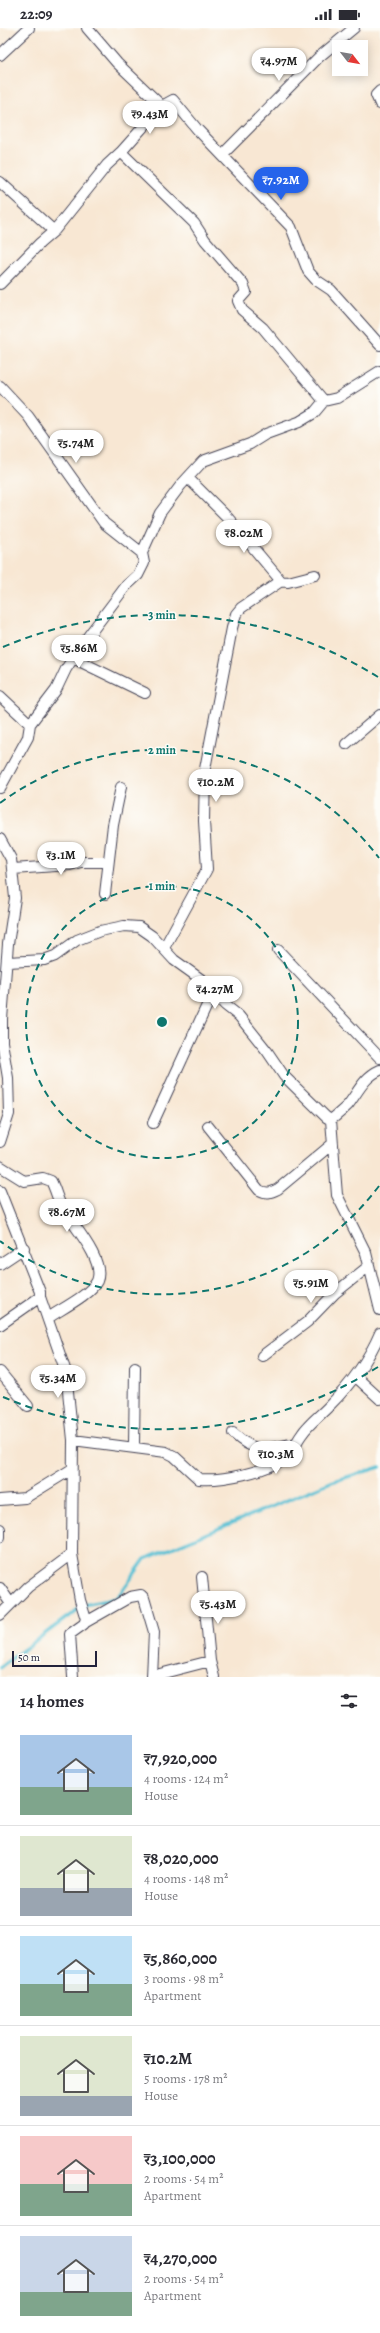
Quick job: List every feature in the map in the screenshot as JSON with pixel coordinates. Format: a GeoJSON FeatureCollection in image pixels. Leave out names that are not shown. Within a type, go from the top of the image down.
{"type":"FeatureCollection","features":[{"type":"Feature","properties":{"kind":"street"},"geometry":{"type":"LineString","coordinates":[[0,54],[29,28]]}},
{"type":"Feature","properties":{"kind":"street"},"geometry":{"type":"LineString","coordinates":[[87,28],[117,64],[162,106]]}},
{"type":"Feature","properties":{"kind":"street"},"geometry":{"type":"LineString","coordinates":[[222,155],[319,57],[354,28]]}},
{"type":"Feature","properties":{"kind":"street"},"geometry":{"type":"LineString","coordinates":[[380,91],[376,95],[380,104]]}},
{"type":"Feature","properties":{"kind":"street"},"geometry":{"type":"LineString","coordinates":[[0,284],[40,243],[54,231],[107,165],[121,152],[162,106],[173,100],[222,155],[291,227],[308,271],[316,280],[331,290],[380,345]]}},
{"type":"Feature","properties":{"kind":"street"},"geometry":{"type":"LineString","coordinates":[[121,152],[194,223],[205,240],[242,284],[246,292],[238,301],[242,310],[263,328],[324,402]]}},
{"type":"Feature","properties":{"kind":"street"},"geometry":{"type":"LineString","coordinates":[[0,182],[54,231]]}},
{"type":"Feature","properties":{"kind":"street"},"geometry":{"type":"LineString","coordinates":[[0,788],[28,737],[30,724],[56,690],[73,658],[126,586],[138,576],[144,563],[142,553],[160,513],[203,461],[250,444],[266,434],[299,422],[314,413],[324,402],[336,398],[380,371]]}},
{"type":"Feature","properties":{"kind":"street"},"geometry":{"type":"LineString","coordinates":[[0,386],[28,416],[104,523],[142,553]]}},
{"type":"Feature","properties":{"kind":"street"},"geometry":{"type":"LineString","coordinates":[[188,478],[229,518],[281,581]]}},
{"type":"Feature","properties":{"kind":"street"},"geometry":{"type":"LineString","coordinates":[[164,948],[207,869],[204,821],[206,769],[232,628],[236,614],[241,608],[281,581],[288,582],[315,575]]}},
{"type":"Feature","properties":{"kind":"street"},"geometry":{"type":"LineString","coordinates":[[73,658],[145,693]]}},
{"type":"Feature","properties":{"kind":"street"},"geometry":{"type":"LineString","coordinates":[[0,696],[30,724]]}},
{"type":"Feature","properties":{"kind":"street"},"geometry":{"type":"LineString","coordinates":[[346,744],[380,715]]}},
{"type":"Feature","properties":{"kind":"street"},"geometry":{"type":"LineString","coordinates":[[105,894],[108,862],[121,787]]}},
{"type":"Feature","properties":{"kind":"street"},"geometry":{"type":"LineString","coordinates":[[0,839],[7,849],[13,869],[15,898],[4,938],[8,962],[4,986],[1,1043],[8,1078],[9,1114],[0,1142]]}},
{"type":"Feature","properties":{"kind":"street"},"geometry":{"type":"LineString","coordinates":[[13,869],[70,865],[81,862],[108,862]]}},
{"type":"Feature","properties":{"kind":"street"},"geometry":{"type":"LineString","coordinates":[[8,962],[44,960],[55,956],[88,936],[110,928],[124,926],[139,927],[164,948],[174,960],[202,980],[239,1016],[288,1080],[316,1109],[331,1120]]}},
{"type":"Feature","properties":{"kind":"street"},"geometry":{"type":"LineString","coordinates":[[278,950],[380,1058]]}},
{"type":"Feature","properties":{"kind":"street"},"geometry":{"type":"LineString","coordinates":[[153,1123],[214,992]]}},
{"type":"Feature","properties":{"kind":"street"},"geometry":{"type":"LineString","coordinates":[[331,1120],[348,1105],[371,1074],[380,1070]]}},
{"type":"Feature","properties":{"kind":"street"},"geometry":{"type":"LineString","coordinates":[[331,1120],[337,1195],[366,1253],[380,1310]]}},
{"type":"Feature","properties":{"kind":"street"},"geometry":{"type":"LineString","coordinates":[[208,1126],[259,1190],[265,1193],[270,1193],[278,1189],[332,1145]]}},
{"type":"Feature","properties":{"kind":"street"},"geometry":{"type":"LineString","coordinates":[[0,1166],[28,1180],[43,1178],[51,1182],[61,1206],[92,1254],[98,1277],[83,1295],[48,1318]]}},
{"type":"Feature","properties":{"kind":"street"},"geometry":{"type":"LineString","coordinates":[[0,1193],[24,1248],[66,1372],[73,1440],[72,1554],[80,1600],[86,1619]]}},
{"type":"Feature","properties":{"kind":"street"},"geometry":{"type":"LineString","coordinates":[[0,1264],[24,1248]]}},
{"type":"Feature","properties":{"kind":"street"},"geometry":{"type":"LineString","coordinates":[[262,1356],[307,1322],[336,1293],[369,1266]]}},
{"type":"Feature","properties":{"kind":"street"},"geometry":{"type":"LineString","coordinates":[[0,1325],[40,1297]]}},
{"type":"Feature","properties":{"kind":"street"},"geometry":{"type":"LineString","coordinates":[[73,1440],[108,1442],[166,1452],[174,1456],[199,1479],[208,1480],[231,1477],[278,1462],[289,1454],[297,1443],[301,1434],[356,1376],[370,1356],[380,1333]]}},
{"type":"Feature","properties":{"kind":"street"},"geometry":{"type":"LineString","coordinates":[[134,1446],[135,1367]]}},
{"type":"Feature","properties":{"kind":"street"},"geometry":{"type":"LineString","coordinates":[[0,1372],[28,1406]]}},
{"type":"Feature","properties":{"kind":"street"},"geometry":{"type":"LineString","coordinates":[[356,1376],[380,1399]]}},
{"type":"Feature","properties":{"kind":"street"},"geometry":{"type":"LineString","coordinates":[[233,1433],[246,1446],[252,1448],[265,1449],[297,1443]]}},
{"type":"Feature","properties":{"kind":"street"},"geometry":{"type":"LineString","coordinates":[[0,1500],[25,1498],[72,1469]]}},
{"type":"Feature","properties":{"kind":"street"},"geometry":{"type":"LineString","coordinates":[[0,1530],[0,1538]]}},
{"type":"Feature","properties":{"kind":"street"},"geometry":{"type":"LineString","coordinates":[[0,1615],[28,1587],[72,1554]]}},
{"type":"Feature","properties":{"kind":"street"},"geometry":{"type":"LineString","coordinates":[[202,1576],[210,1661],[214,1677]]}},
{"type":"Feature","properties":{"kind":"street"},"geometry":{"type":"LineString","coordinates":[[0,1588],[11,1604]]}},
{"type":"Feature","properties":{"kind":"street"},"geometry":{"type":"LineString","coordinates":[[73,1677],[70,1634],[86,1619],[130,1597],[141,1595],[144,1598],[154,1632],[152,1677],[210,1661]]}},
{"type":"Feature","properties":{"kind":"waterway"},"geometry":{"type":"LineString","coordinates":[[0,1667],[84,1605],[117,1598],[145,1559],[331,1482],[380,1467]]}}]}
